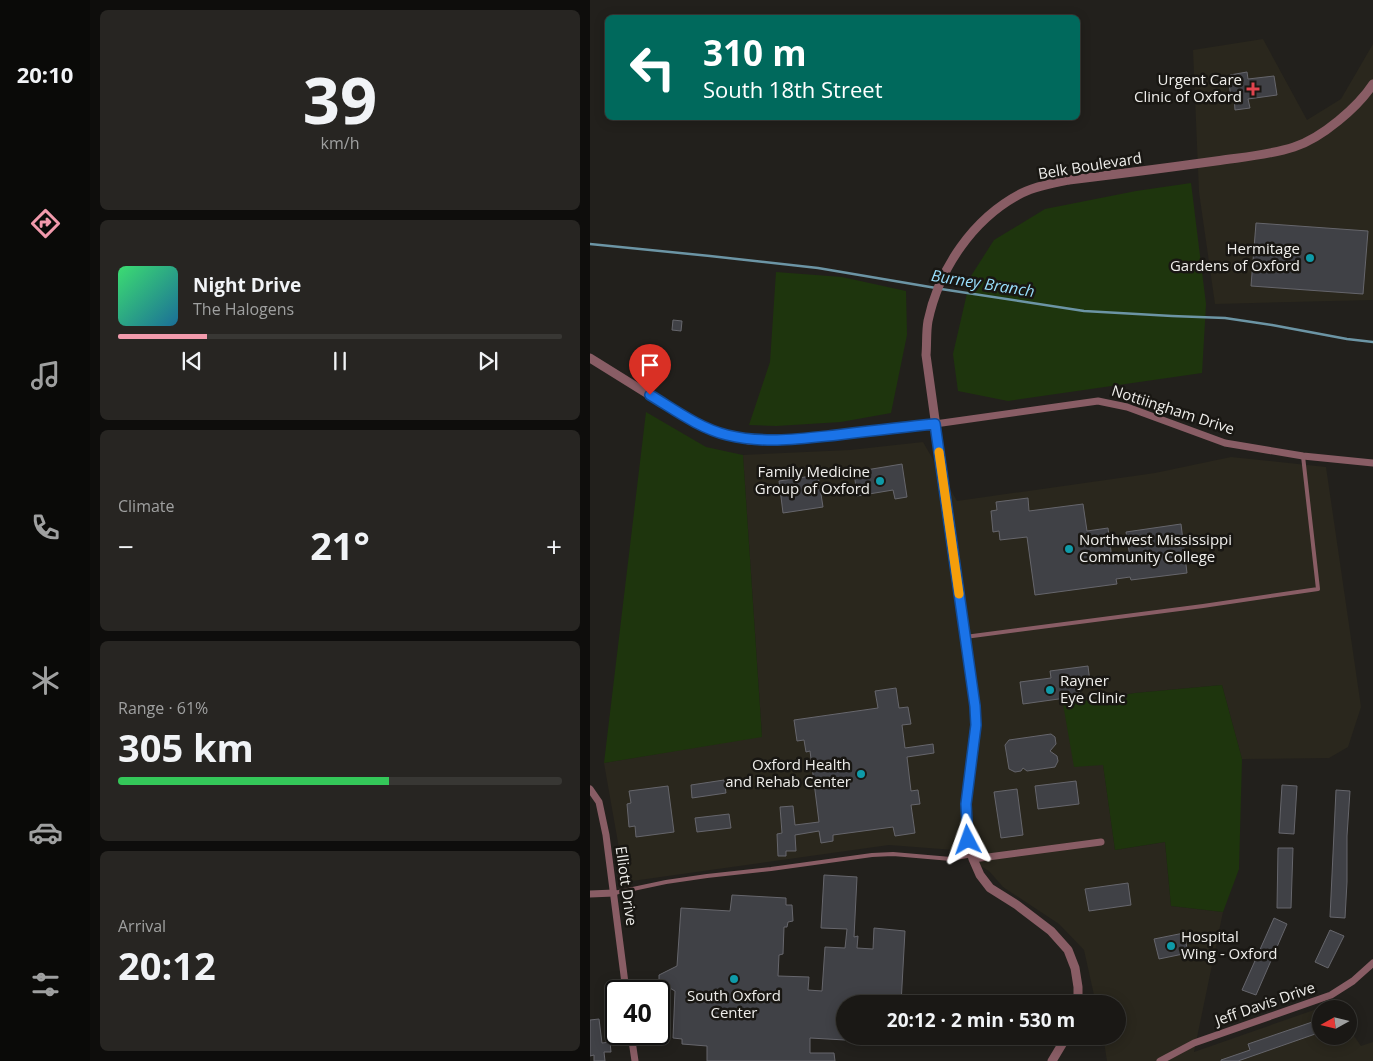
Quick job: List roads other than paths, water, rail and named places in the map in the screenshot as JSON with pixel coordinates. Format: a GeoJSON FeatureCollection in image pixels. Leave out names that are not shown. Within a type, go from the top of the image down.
{"type":"FeatureCollection","features":[{"type":"Feature","properties":{"kind":"street","name":"Belk Boulevard"},"geometry":{"type":"LineString","coordinates":[[1078,995],[1075,968],[1068,950],[1050,931],[1017,905],[990,888],[980,875],[972,857],[968,840],[966,804],[976,725],[926,356],[931,308],[947,269],[979,224],[998,208],[1022,193],[1046,184],[1069,180],[1231,159],[1295,147],[1322,133],[1343,117],[1366,95],[1373,84]]}},
{"type":"Feature","properties":{"kind":"street"},"geometry":{"type":"LineString","coordinates":[[590,358],[704,427],[726,435],[750,440],[776,441],[935,424]]}},
{"type":"Feature","properties":{"kind":"street","name":"Nottiingham Drive"},"geometry":{"type":"LineString","coordinates":[[935,424],[1098,401],[1127,407],[1225,443],[1303,456],[1373,463]]}},
{"type":"Feature","properties":{"kind":"street","name":"Elliott Drive"},"geometry":{"type":"LineString","coordinates":[[590,788],[599,802],[606,835],[625,980]]}},
{"type":"Feature","properties":{"kind":"street"},"geometry":{"type":"LineString","coordinates":[[972,857],[1101,842]]}},
{"type":"Feature","properties":{"kind":"street"},"geometry":{"type":"LineString","coordinates":[[590,894],[614,893]]}},
{"type":"Feature","properties":{"kind":"street","name":"Jeff Davis Drive"},"geometry":{"type":"LineString","coordinates":[[1160,1061],[1194,1043],[1330,995],[1354,981],[1373,963]]}},
{"type":"Feature","properties":{"kind":"street"},"geometry":{"type":"LineString","coordinates":[[633,1045],[635,1061]]}},
{"type":"Feature","properties":{"kind":"street"},"geometry":{"type":"LineString","coordinates":[[1052,1061],[1062,1045]]}},
{"type":"Feature","properties":{"kind":"lane"},"geometry":{"type":"LineString","coordinates":[[965,637],[1318,589],[1303,456]]}},
{"type":"Feature","properties":{"kind":"lane"},"geometry":{"type":"LineString","coordinates":[[614,893],[666,882],[872,855],[893,854],[951,859],[972,857]]}},
{"type":"Feature","properties":{"kind":"waterway","name":"Burney Branch"},"geometry":{"type":"LineString","coordinates":[[590,244],[818,268],[936,288]]}},
{"type":"Feature","properties":{"kind":"waterway","name":"Burney Branch"},"geometry":{"type":"LineString","coordinates":[[941,289],[1084,311],[1225,318],[1373,342]]}},
{"type":"Feature","properties":{"kind":"place","name":"Urgent Care Clinic of Oxford"},"geometry":{"type":"Point","coordinates":[1253,89]}},
{"type":"Feature","properties":{"kind":"place","name":"Hermitage Gardens of Oxford"},"geometry":{"type":"Point","coordinates":[1310,258]}},
{"type":"Feature","properties":{"kind":"place","name":"Family Medicine Group of Oxford"},"geometry":{"type":"Point","coordinates":[880,481]}},
{"type":"Feature","properties":{"kind":"place","name":"Northwest Mississippi Community College"},"geometry":{"type":"Point","coordinates":[1069,549]}},
{"type":"Feature","properties":{"kind":"place","name":"Rayner Eye Clinic"},"geometry":{"type":"Point","coordinates":[1050,690]}},
{"type":"Feature","properties":{"kind":"place","name":"Oxford Health and Rehab Center"},"geometry":{"type":"Point","coordinates":[861,774]}},
{"type":"Feature","properties":{"kind":"place","name":"Hospital Wing - Oxford"},"geometry":{"type":"Point","coordinates":[1171,946]}},
{"type":"Feature","properties":{"kind":"place","name":"South Oxford Center"},"geometry":{"type":"Point","coordinates":[734,979]}}]}
